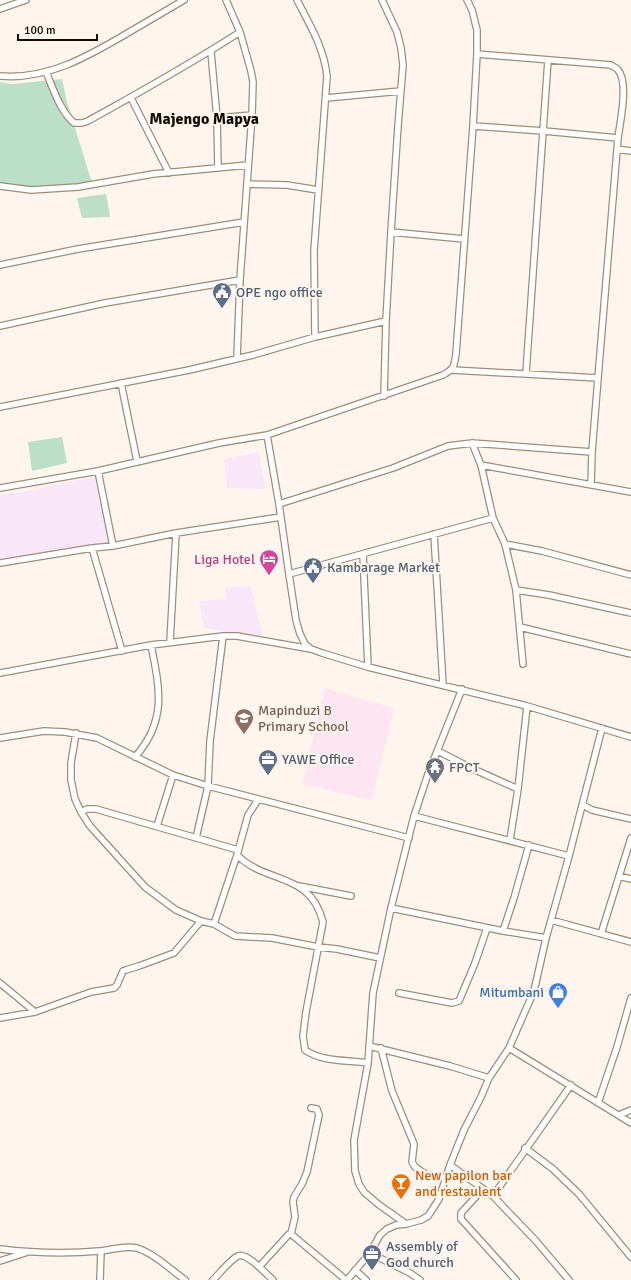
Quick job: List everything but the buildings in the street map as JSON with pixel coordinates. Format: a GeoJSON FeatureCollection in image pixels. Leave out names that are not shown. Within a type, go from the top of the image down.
{"type":"FeatureCollection","features":[{"type":"Feature","properties":{"kind":"street"},"geometry":{"type":"LineString","coordinates":[[0,9],[26,0]]}},
{"type":"Feature","properties":{"kind":"street"},"geometry":{"type":"LineString","coordinates":[[0,76],[20,76],[46,72],[71,64],[89,56],[184,0]]}},
{"type":"Feature","properties":{"kind":"street"},"geometry":{"type":"LineString","coordinates":[[226,0],[240,32],[248,57],[253,82],[240,280],[237,358]]}},
{"type":"Feature","properties":{"kind":"street"},"geometry":{"type":"LineString","coordinates":[[297,0],[321,48],[327,76],[314,252],[315,337]]}},
{"type":"Feature","properties":{"kind":"street"},"geometry":{"type":"LineString","coordinates":[[382,0],[394,24],[401,48],[403,65],[391,232],[384,396]]}},
{"type":"Feature","properties":{"kind":"street"},"geometry":{"type":"LineString","coordinates":[[452,370],[455,364],[456,354],[477,54],[477,30],[472,10],[467,0]]}},
{"type":"Feature","properties":{"kind":"street"},"geometry":{"type":"LineString","coordinates":[[46,72],[68,117],[74,123],[82,123],[131,98],[211,52],[240,32]]}},
{"type":"Feature","properties":{"kind":"street"},"geometry":{"type":"LineString","coordinates":[[211,52],[217,118],[218,168]]}},
{"type":"Feature","properties":{"kind":"street"},"geometry":{"type":"LineString","coordinates":[[477,54],[610,65],[618,70],[622,76],[623,86],[592,452],[591,485]]}},
{"type":"Feature","properties":{"kind":"street"},"geometry":{"type":"LineString","coordinates":[[526,373],[548,60]]}},
{"type":"Feature","properties":{"kind":"street"},"geometry":{"type":"LineString","coordinates":[[326,98],[401,91]]}},
{"type":"Feature","properties":{"kind":"street"},"geometry":{"type":"LineString","coordinates":[[131,98],[169,173]]}},
{"type":"Feature","properties":{"kind":"street"},"geometry":{"type":"LineString","coordinates":[[217,118],[252,115]]}},
{"type":"Feature","properties":{"kind":"street"},"geometry":{"type":"LineString","coordinates":[[473,126],[618,138]]}},
{"type":"Feature","properties":{"kind":"street"},"geometry":{"type":"LineString","coordinates":[[617,149],[631,151]]}},
{"type":"Feature","properties":{"kind":"street"},"geometry":{"type":"LineString","coordinates":[[0,186],[31,190],[78,187],[169,173],[248,165]]}},
{"type":"Feature","properties":{"kind":"street"},"geometry":{"type":"LineString","coordinates":[[247,184],[287,185],[318,190]]}},
{"type":"Feature","properties":{"kind":"street"},"geometry":{"type":"LineString","coordinates":[[0,265],[78,249],[244,222]]}},
{"type":"Feature","properties":{"kind":"street"},"geometry":{"type":"LineString","coordinates":[[391,232],[464,239]]}},
{"type":"Feature","properties":{"kind":"street"},"geometry":{"type":"LineString","coordinates":[[0,326],[105,303],[240,280]]}},
{"type":"Feature","properties":{"kind":"street"},"geometry":{"type":"LineString","coordinates":[[0,407],[189,370],[253,355],[315,337],[386,322]]}},
{"type":"Feature","properties":{"kind":"street"},"geometry":{"type":"LineString","coordinates":[[0,488],[98,471],[219,443],[268,435],[384,396],[443,375],[452,370],[598,378]]}},
{"type":"Feature","properties":{"kind":"street"},"geometry":{"type":"LineString","coordinates":[[120,383],[137,461]]}},
{"type":"Feature","properties":{"kind":"street"},"geometry":{"type":"LineString","coordinates":[[268,435],[288,574],[300,634],[305,644],[311,649]]}},
{"type":"Feature","properties":{"kind":"street"},"geometry":{"type":"LineString","coordinates":[[279,504],[393,468],[448,446],[472,443],[592,452]]}},
{"type":"Feature","properties":{"kind":"street"},"geometry":{"type":"LineString","coordinates":[[472,443],[481,465],[493,518],[505,544],[516,590],[523,664]]}},
{"type":"Feature","properties":{"kind":"street"},"geometry":{"type":"LineString","coordinates":[[481,465],[631,492]]}},
{"type":"Feature","properties":{"kind":"street"},"geometry":{"type":"LineString","coordinates":[[98,471],[113,546]]}},
{"type":"Feature","properties":{"kind":"street"},"geometry":{"type":"LineString","coordinates":[[0,563],[113,546],[176,533],[281,517]]}},
{"type":"Feature","properties":{"kind":"street"},"geometry":{"type":"LineString","coordinates":[[288,574],[493,518]]}},
{"type":"Feature","properties":{"kind":"street"},"geometry":{"type":"LineString","coordinates":[[170,642],[176,533]]}},
{"type":"Feature","properties":{"kind":"street"},"geometry":{"type":"LineString","coordinates":[[434,534],[443,685]]}},
{"type":"Feature","properties":{"kind":"street"},"geometry":{"type":"LineString","coordinates":[[505,544],[542,551],[631,575]]}},
{"type":"Feature","properties":{"kind":"street"},"geometry":{"type":"LineString","coordinates":[[92,548],[122,651]]}},
{"type":"Feature","properties":{"kind":"street"},"geometry":{"type":"LineString","coordinates":[[362,554],[368,667]]}},
{"type":"Feature","properties":{"kind":"street"},"geometry":{"type":"LineString","coordinates":[[516,590],[549,595],[631,613]]}},
{"type":"Feature","properties":{"kind":"street"},"geometry":{"type":"LineString","coordinates":[[520,627],[631,654]]}},
{"type":"Feature","properties":{"kind":"street"},"geometry":{"type":"LineString","coordinates":[[196,838],[208,786],[210,741],[224,636]]}},
{"type":"Feature","properties":{"kind":"street"},"geometry":{"type":"LineString","coordinates":[[0,673],[170,642],[237,636],[311,649],[368,667],[527,706],[631,737]]}},
{"type":"Feature","properties":{"kind":"street"},"geometry":{"type":"LineString","coordinates":[[135,757],[145,746],[152,734],[159,711],[157,672],[151,645]]}},
{"type":"Feature","properties":{"kind":"street"},"geometry":{"type":"LineString","coordinates":[[406,1224],[378,1204],[364,1192],[359,1184],[355,1171],[355,1126],[368,1063],[373,993],[391,908],[414,816],[447,723],[462,689]]}},
{"type":"Feature","properties":{"kind":"street"},"geometry":{"type":"LineString","coordinates":[[510,840],[518,788],[527,706]]}},
{"type":"Feature","properties":{"kind":"street"},"geometry":{"type":"LineString","coordinates":[[291,1234],[346,1280],[370,1253],[380,1235],[387,1229],[396,1225],[421,1220],[428,1216],[439,1199],[464,1130],[489,1078],[509,1048],[534,991],[546,938],[583,806],[602,728]]}},
{"type":"Feature","properties":{"kind":"street"},"geometry":{"type":"LineString","coordinates":[[0,738],[44,731],[76,733],[97,738],[173,775],[258,800],[409,838]]}},
{"type":"Feature","properties":{"kind":"street"},"geometry":{"type":"LineString","coordinates":[[76,733],[71,763],[71,780],[81,812],[90,826],[145,887],[176,910],[201,921],[214,924],[235,936],[272,938],[380,958]]}},
{"type":"Feature","properties":{"kind":"street"},"geometry":{"type":"LineString","coordinates":[[438,751],[471,768],[518,788]]}},
{"type":"Feature","properties":{"kind":"street"},"geometry":{"type":"LineString","coordinates":[[157,826],[173,775]]}},
{"type":"Feature","properties":{"kind":"street"},"geometry":{"type":"LineString","coordinates":[[214,924],[248,815],[258,800]]}},
{"type":"Feature","properties":{"kind":"street"},"geometry":{"type":"LineString","coordinates":[[583,806],[592,810],[631,819]]}},
{"type":"Feature","properties":{"kind":"street"},"geometry":{"type":"LineString","coordinates":[[81,812],[87,809],[96,809],[196,838],[237,853],[250,867],[299,886],[351,896]]}},
{"type":"Feature","properties":{"kind":"street"},"geometry":{"type":"LineString","coordinates":[[414,816],[569,856]]}},
{"type":"Feature","properties":{"kind":"street"},"geometry":{"type":"LineString","coordinates":[[601,934],[631,838]]}},
{"type":"Feature","properties":{"kind":"street"},"geometry":{"type":"LineString","coordinates":[[503,931],[529,845]]}},
{"type":"Feature","properties":{"kind":"street"},"geometry":{"type":"LineString","coordinates":[[619,876],[631,879]]}},
{"type":"Feature","properties":{"kind":"street"},"geometry":{"type":"LineString","coordinates":[[299,886],[312,898],[321,914],[323,922],[302,1036],[305,1050],[311,1054],[324,1058],[368,1063]]}},
{"type":"Feature","properties":{"kind":"street"},"geometry":{"type":"LineString","coordinates":[[391,908],[487,928],[546,938]]}},
{"type":"Feature","properties":{"kind":"street"},"geometry":{"type":"LineString","coordinates":[[551,920],[631,942]]}},
{"type":"Feature","properties":{"kind":"street"},"geometry":{"type":"LineString","coordinates":[[0,1018],[35,1012],[91,992],[116,987],[123,971],[174,953],[201,921]]}},
{"type":"Feature","properties":{"kind":"street"},"geometry":{"type":"LineString","coordinates":[[399,994],[452,1003],[459,1001],[475,963],[487,928]]}},
{"type":"Feature","properties":{"kind":"street"},"geometry":{"type":"LineString","coordinates":[[0,983],[35,1012]]}},
{"type":"Feature","properties":{"kind":"street"},"geometry":{"type":"LineString","coordinates":[[598,1103],[617,1047],[631,998]]}},
{"type":"Feature","properties":{"kind":"street"},"geometry":{"type":"LineString","coordinates":[[369,1046],[450,1066],[489,1078]]}},
{"type":"Feature","properties":{"kind":"street"},"geometry":{"type":"LineString","coordinates":[[380,1048],[392,1091],[414,1144],[412,1162],[415,1167],[427,1175],[446,1178]]}},
{"type":"Feature","properties":{"kind":"street"},"geometry":{"type":"LineString","coordinates":[[509,1048],[631,1123]]}},
{"type":"Feature","properties":{"kind":"street"},"geometry":{"type":"LineString","coordinates":[[493,1196],[525,1148],[571,1085]]}},
{"type":"Feature","properties":{"kind":"street"},"geometry":{"type":"LineString","coordinates":[[259,1267],[289,1234],[291,1234],[295,1217],[293,1202],[294,1197],[307,1172],[319,1115],[317,1109],[311,1108]]}},
{"type":"Feature","properties":{"kind":"street"},"geometry":{"type":"LineString","coordinates":[[619,1115],[631,1110]]}},
{"type":"Feature","properties":{"kind":"street"},"geometry":{"type":"LineString","coordinates":[[525,1148],[553,1169],[579,1194],[631,1256]]}},
{"type":"Feature","properties":{"kind":"street"},"geometry":{"type":"LineString","coordinates":[[450,1166],[493,1196],[536,1241],[569,1280]]}},
{"type":"Feature","properties":{"kind":"street"},"geometry":{"type":"LineString","coordinates":[[483,1189],[461,1212],[461,1219],[516,1280]]}},
{"type":"Feature","properties":{"kind":"street"},"geometry":{"type":"LineString","coordinates":[[0,1249],[28,1252],[101,1251],[123,1247],[135,1248],[150,1254],[185,1280]]}},
{"type":"Feature","properties":{"kind":"street"},"geometry":{"type":"LineString","coordinates":[[100,1280],[101,1251]]}},
{"type":"Feature","properties":{"kind":"street"},"geometry":{"type":"LineString","coordinates":[[0,1260],[28,1252]]}},
{"type":"Feature","properties":{"kind":"street"},"geometry":{"type":"LineString","coordinates":[[370,1253],[410,1273],[420,1280]]}},
{"type":"Feature","properties":{"kind":"street"},"geometry":{"type":"LineString","coordinates":[[213,1280],[236,1256],[242,1255],[247,1257],[273,1280]]}},
{"type":"Feature","properties":{"kind":"street"},"geometry":{"type":"LineString","coordinates":[[355,1270],[366,1280]]}},
{"type":"Feature","properties":{"kind":"shaded area"},"geometry":{"type":"Polygon","coordinates":[[[259,452],[265,489],[227,488],[224,459],[259,452]]]}},
{"type":"Feature","properties":{"kind":"shaded area"},"geometry":{"type":"Polygon","coordinates":[[[94,477],[110,545],[0,558],[0,495],[94,477]]]}},
{"type":"Feature","properties":{"kind":"shaded area"},"geometry":{"type":"Polygon","coordinates":[[[251,586],[263,638],[204,628],[199,601],[226,599],[225,588],[251,586]]]}},
{"type":"Feature","properties":{"kind":"shaded area"},"geometry":{"type":"Polygon","coordinates":[[[325,688],[394,708],[372,801],[302,784],[325,688]]]}},
{"type":"Feature","properties":{"kind":"green space"},"geometry":{"type":"Polygon","coordinates":[[[62,79],[67,102],[93,186],[42,189],[0,186],[0,82],[13,84],[62,79]]]}},
{"type":"Feature","properties":{"kind":"green space"},"geometry":{"type":"Polygon","coordinates":[[[106,194],[110,217],[82,218],[77,198],[106,194]]]}},
{"type":"Feature","properties":{"kind":"green space"},"geometry":{"type":"Polygon","coordinates":[[[62,437],[67,463],[32,471],[28,442],[62,437]]]}},
{"type":"Feature","properties":{"kind":"place","name":"OPE ngo office"},"geometry":{"type":"Point","coordinates":[222,309]}},
{"type":"Feature","properties":{"kind":"place","name":"Liga Hotel"},"geometry":{"type":"Point","coordinates":[269,576]}},
{"type":"Feature","properties":{"kind":"place","name":"Kambarage Market"},"geometry":{"type":"Point","coordinates":[313,584]}},
{"type":"Feature","properties":{"kind":"place","name":"Mapinduzi B Primary School"},"geometry":{"type":"Point","coordinates":[244,735]}},
{"type":"Feature","properties":{"kind":"place","name":"YAWE Office"},"geometry":{"type":"Point","coordinates":[268,776]}},
{"type":"Feature","properties":{"kind":"place","name":"FPCT"},"geometry":{"type":"Point","coordinates":[435,784]}},
{"type":"Feature","properties":{"kind":"place","name":"Mitumbani"},"geometry":{"type":"Point","coordinates":[558,1009]}},
{"type":"Feature","properties":{"kind":"place","name":"New papilon bar and restaulent"},"geometry":{"type":"Point","coordinates":[401,1200]}},
{"type":"Feature","properties":{"kind":"place","name":"Assembly of God church"},"geometry":{"type":"Point","coordinates":[372,1271]}},
{"type":"Feature","properties":{"kind":"district","name":"Majengo Mapya"},"geometry":{"type":"Point","coordinates":[204,119]}}]}
